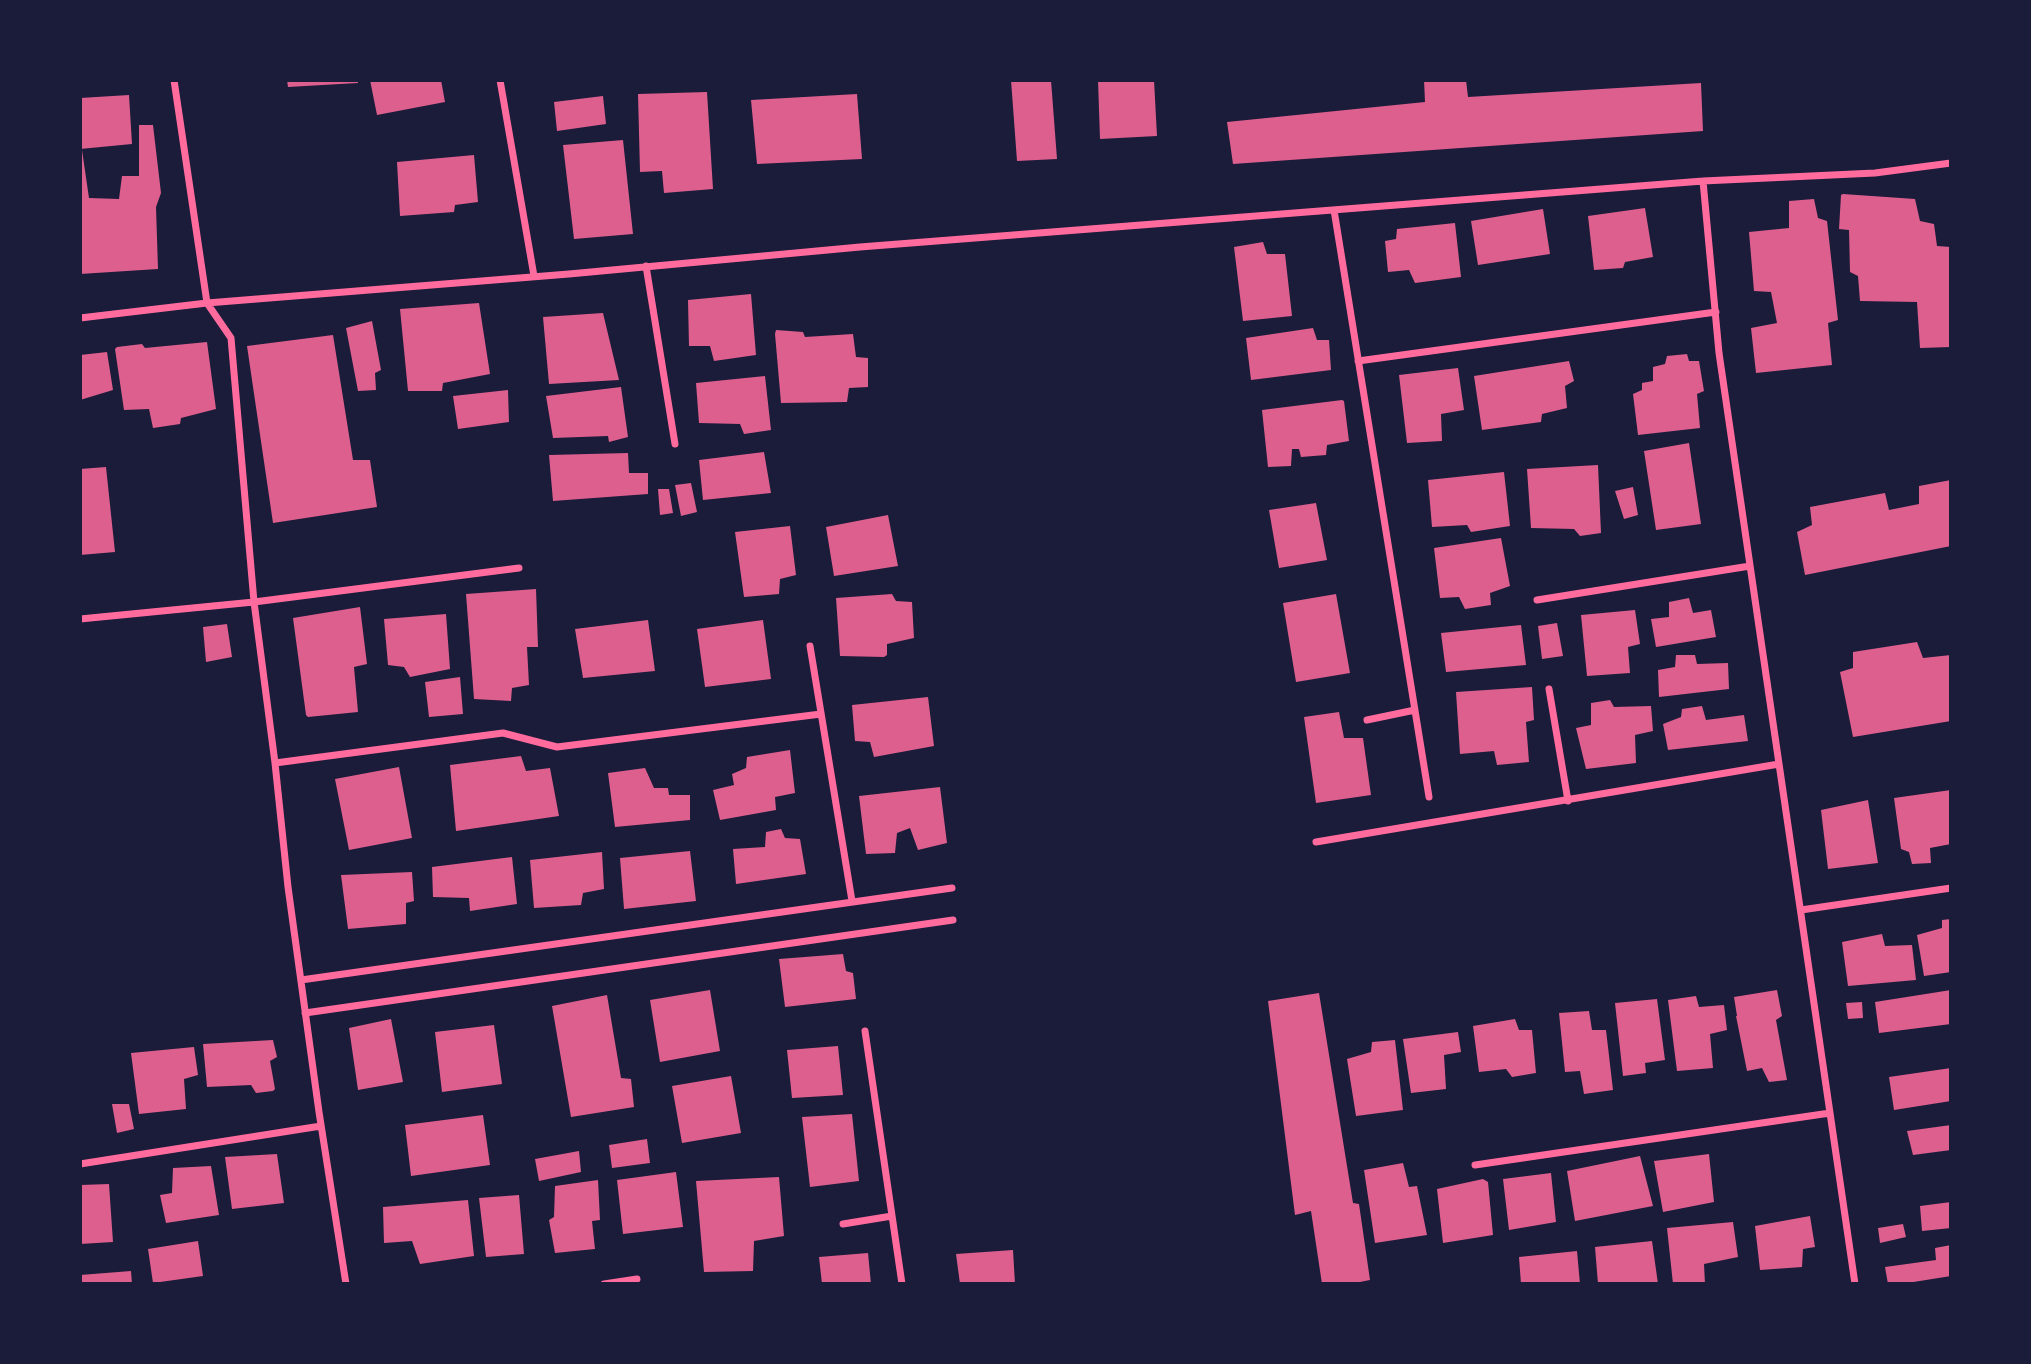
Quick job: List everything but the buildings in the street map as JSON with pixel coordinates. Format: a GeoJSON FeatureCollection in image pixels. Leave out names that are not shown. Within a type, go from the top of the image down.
{"type":"FeatureCollection","features":[{"type":"Feature","properties":{"kind":"street"},"geometry":{"type":"LineString","coordinates":[[174,80],[207,303],[231,338],[254,602],[288,887],[346,1283]]}},
{"type":"Feature","properties":{"kind":"street"},"geometry":{"type":"LineString","coordinates":[[500,80],[534,276]]}},
{"type":"Feature","properties":{"kind":"street"},"geometry":{"type":"LineString","coordinates":[[80,318],[207,303],[860,247],[1703,181],[1875,173],[1951,163]]}},
{"type":"Feature","properties":{"kind":"street"},"geometry":{"type":"LineString","coordinates":[[1703,181],[1719,353],[1855,1283]]}},
{"type":"Feature","properties":{"kind":"street"},"geometry":{"type":"LineString","coordinates":[[1334,209],[1429,797]]}},
{"type":"Feature","properties":{"kind":"street"},"geometry":{"type":"LineString","coordinates":[[646,266],[675,444]]}},
{"type":"Feature","properties":{"kind":"street"},"geometry":{"type":"LineString","coordinates":[[1358,362],[1716,312]]}},
{"type":"Feature","properties":{"kind":"street"},"geometry":{"type":"LineString","coordinates":[[1537,600],[1750,566]]}},
{"type":"Feature","properties":{"kind":"street"},"geometry":{"type":"LineString","coordinates":[[80,619],[254,602],[519,568]]}},
{"type":"Feature","properties":{"kind":"street"},"geometry":{"type":"LineString","coordinates":[[810,646],[852,901]]}},
{"type":"Feature","properties":{"kind":"street"},"geometry":{"type":"LineString","coordinates":[[1549,689],[1568,801]]}},
{"type":"Feature","properties":{"kind":"street"},"geometry":{"type":"LineString","coordinates":[[1367,720],[1415,709]]}},
{"type":"Feature","properties":{"kind":"street"},"geometry":{"type":"LineString","coordinates":[[275,763],[503,733],[557,747],[821,714]]}},
{"type":"Feature","properties":{"kind":"street"},"geometry":{"type":"LineString","coordinates":[[1316,842],[1779,764]]}},
{"type":"Feature","properties":{"kind":"street"},"geometry":{"type":"LineString","coordinates":[[301,980],[952,888]]}},
{"type":"Feature","properties":{"kind":"street"},"geometry":{"type":"LineString","coordinates":[[1801,910],[1951,888]]}},
{"type":"Feature","properties":{"kind":"street"},"geometry":{"type":"LineString","coordinates":[[305,1013],[953,920]]}},
{"type":"Feature","properties":{"kind":"street"},"geometry":{"type":"LineString","coordinates":[[865,1031],[902,1283]]}},
{"type":"Feature","properties":{"kind":"street"},"geometry":{"type":"LineString","coordinates":[[1475,1165],[1830,1113]]}},
{"type":"Feature","properties":{"kind":"street"},"geometry":{"type":"LineString","coordinates":[[80,1164],[321,1126]]}},
{"type":"Feature","properties":{"kind":"street"},"geometry":{"type":"LineString","coordinates":[[843,1224],[892,1216]]}},
{"type":"Feature","properties":{"kind":"street"},"geometry":{"type":"LineString","coordinates":[[604,1283],[637,1279]]}}]}
